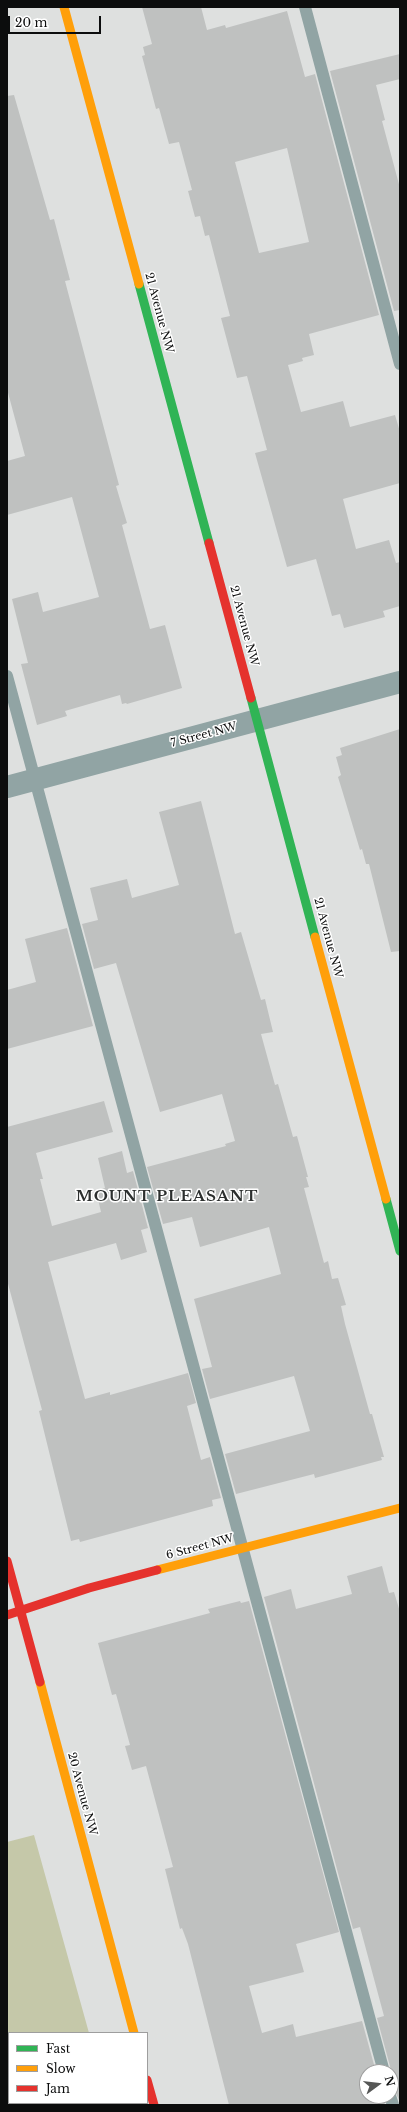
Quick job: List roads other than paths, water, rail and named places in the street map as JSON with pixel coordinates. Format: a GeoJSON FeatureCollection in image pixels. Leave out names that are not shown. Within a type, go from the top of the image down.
{"type":"FeatureCollection","features":[{"type":"Feature","properties":{"kind":"street","name":"21 Avenue NW"},"geometry":{"type":"LineString","coordinates":[[64,7],[400,1251]]}},
{"type":"Feature","properties":{"kind":"street","name":"7 Street NW"},"geometry":{"type":"LineString","coordinates":[[7,787],[400,682]]}},
{"type":"Feature","properties":{"kind":"street","name":"6 Street NW"},"geometry":{"type":"LineString","coordinates":[[7,1615],[88,1588],[400,1508]]}},
{"type":"Feature","properties":{"kind":"street","name":"20 Avenue NW"},"geometry":{"type":"LineString","coordinates":[[7,1561],[134,2032]]}},
{"type":"Feature","properties":{"kind":"street"},"geometry":{"type":"LineString","coordinates":[[148,2084],[154,2105]]}},
{"type":"Feature","properties":{"kind":"lane"},"geometry":{"type":"LineString","coordinates":[[306,7],[400,364]]}},
{"type":"Feature","properties":{"kind":"lane"},"geometry":{"type":"LineString","coordinates":[[7,676],[241,1548],[382,2064]]}},
{"type":"Feature","properties":{"kind":"district","name":"MOUNT PLEASANT"},"geometry":{"type":"Point","coordinates":[167,1197]}}]}
